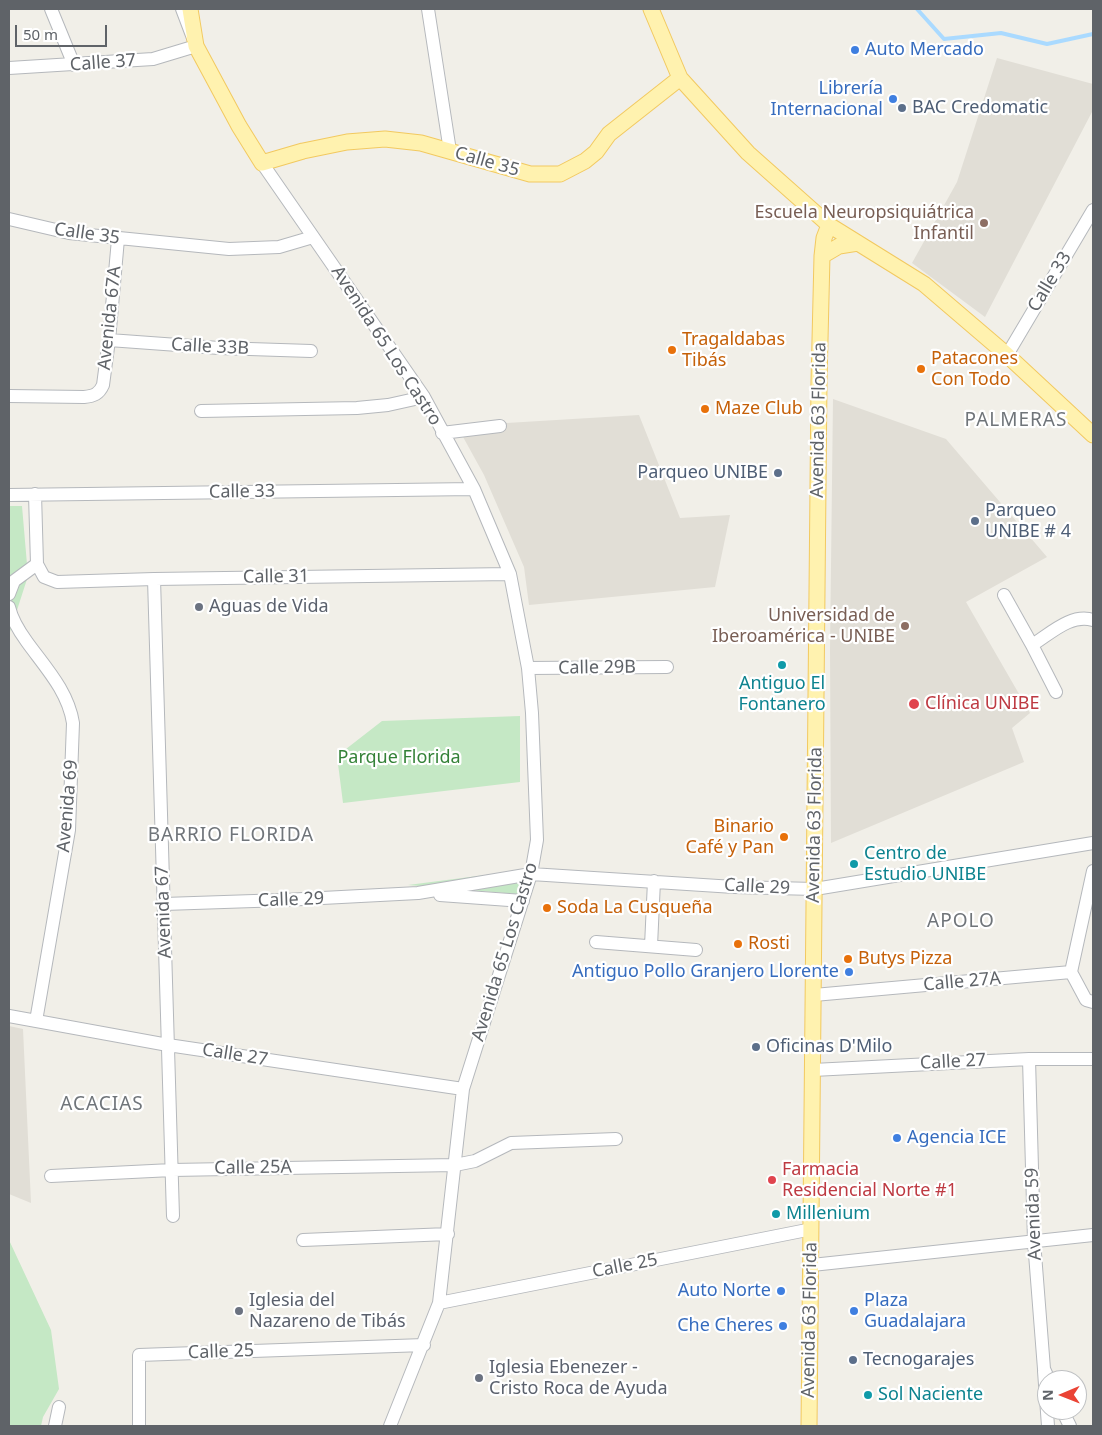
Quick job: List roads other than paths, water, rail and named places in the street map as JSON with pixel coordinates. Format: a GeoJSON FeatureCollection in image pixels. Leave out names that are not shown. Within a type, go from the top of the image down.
{"type":"FeatureCollection","features":[{"type":"Feature","properties":{"kind":"main road","name":"Avenida 65 Los Castro"},"geometry":{"type":"LineString","coordinates":[[190,9],[196,46],[239,126],[262,163]]}},
{"type":"Feature","properties":{"kind":"main road"},"geometry":{"type":"LineString","coordinates":[[651,9],[680,78],[748,152],[829,224],[924,284],[1007,355],[1093,435]]}},
{"type":"Feature","properties":{"kind":"main road","name":"Calle 35"},"geometry":{"type":"LineString","coordinates":[[262,163],[303,151],[347,142],[385,139],[422,143],[530,174],[560,174],[591,157],[609,134],[680,78]]}},
{"type":"Feature","properties":{"kind":"main road","name":"Avenida 63 Florida"},"geometry":{"type":"LineString","coordinates":[[809,1426],[819,392],[822,256],[824,238],[829,224]]}},
{"type":"Feature","properties":{"kind":"main road"},"geometry":{"type":"LineString","coordinates":[[822,256],[838,246],[858,243]]}},
{"type":"Feature","properties":{"kind":"street"},"geometry":{"type":"LineString","coordinates":[[51,9],[74,65]]}},
{"type":"Feature","properties":{"kind":"street"},"geometry":{"type":"LineString","coordinates":[[182,9],[196,46]]}},
{"type":"Feature","properties":{"kind":"street"},"geometry":{"type":"LineString","coordinates":[[428,9],[450,151]]}},
{"type":"Feature","properties":{"kind":"street","name":"Calle 37"},"geometry":{"type":"LineString","coordinates":[[9,68],[153,59],[196,46]]}},
{"type":"Feature","properties":{"kind":"street","name":"Avenida 65 Los Castro"},"geometry":{"type":"LineString","coordinates":[[262,163],[424,397],[474,489],[510,574],[528,668],[532,713],[537,840],[531,874],[463,1089],[439,1303],[424,1345],[390,1426]]}},
{"type":"Feature","properties":{"kind":"street","name":"Calle 33"},"geometry":{"type":"LineString","coordinates":[[1007,355],[1093,210]]}},
{"type":"Feature","properties":{"kind":"street","name":"Calle 35"},"geometry":{"type":"LineString","coordinates":[[9,219],[69,233],[229,249],[280,247],[313,237]]}},
{"type":"Feature","properties":{"kind":"street","name":"Avenida 67A"},"geometry":{"type":"LineString","coordinates":[[9,396],[84,397],[96,395],[102,385],[109,340],[118,239]]}},
{"type":"Feature","properties":{"kind":"street","name":"Calle 33B"},"geometry":{"type":"LineString","coordinates":[[109,340],[219,348],[311,351]]}},
{"type":"Feature","properties":{"kind":"street"},"geometry":{"type":"LineString","coordinates":[[201,411],[357,408],[388,405],[424,397]]}},
{"type":"Feature","properties":{"kind":"street"},"geometry":{"type":"LineString","coordinates":[[442,433],[500,426]]}},
{"type":"Feature","properties":{"kind":"street","name":"Calle 33"},"geometry":{"type":"LineString","coordinates":[[9,495],[474,489]]}},
{"type":"Feature","properties":{"kind":"street"},"geometry":{"type":"LineString","coordinates":[[9,594],[14,581],[37,564],[35,494]]}},
{"type":"Feature","properties":{"kind":"street","name":"Calle 31"},"geometry":{"type":"LineString","coordinates":[[37,564],[44,577],[57,582],[510,574]]}},
{"type":"Feature","properties":{"kind":"street","name":"Avenida 67"},"geometry":{"type":"LineString","coordinates":[[154,579],[173,1216]]}},
{"type":"Feature","properties":{"kind":"street"},"geometry":{"type":"LineString","coordinates":[[1004,596],[1056,692]]}},
{"type":"Feature","properties":{"kind":"street","name":"Avenida 69"},"geometry":{"type":"LineString","coordinates":[[9,607],[15,625],[65,694],[71,709],[73,723],[69,830],[36,1021]]}},
{"type":"Feature","properties":{"kind":"street"},"geometry":{"type":"LineString","coordinates":[[1032,645],[1066,623],[1077,619],[1086,618],[1093,620]]}},
{"type":"Feature","properties":{"kind":"street","name":"Calle 29B"},"geometry":{"type":"LineString","coordinates":[[528,668],[667,667]]}},
{"type":"Feature","properties":{"kind":"street","name":"Calle 29"},"geometry":{"type":"LineString","coordinates":[[164,904],[339,898],[418,893],[531,874],[734,887],[815,890],[1093,843]]}},
{"type":"Feature","properties":{"kind":"street"},"geometry":{"type":"LineString","coordinates":[[1093,871],[1071,972],[1086,1000],[1093,1002]]}},
{"type":"Feature","properties":{"kind":"street"},"geometry":{"type":"LineString","coordinates":[[651,946],[654,881]]}},
{"type":"Feature","properties":{"kind":"street","name":"Calle 29"},"geometry":{"type":"LineString","coordinates":[[418,893],[523,901]]}},
{"type":"Feature","properties":{"kind":"street"},"geometry":{"type":"LineString","coordinates":[[596,942],[696,950]]}},
{"type":"Feature","properties":{"kind":"street","name":"Calle 27A"},"geometry":{"type":"LineString","coordinates":[[814,995],[1071,972]]}},
{"type":"Feature","properties":{"kind":"street","name":"Calle 27"},"geometry":{"type":"LineString","coordinates":[[9,1016],[168,1045],[463,1089]]}},
{"type":"Feature","properties":{"kind":"street","name":"Calle 27"},"geometry":{"type":"LineString","coordinates":[[813,1070],[1029,1058],[1093,1059]]}},
{"type":"Feature","properties":{"kind":"street","name":"Avenida 59"},"geometry":{"type":"LineString","coordinates":[[1029,1058],[1034,1241],[1046,1370]]}},
{"type":"Feature","properties":{"kind":"street","name":"Calle 25A"},"geometry":{"type":"LineString","coordinates":[[51,1176],[172,1170],[454,1164],[475,1161],[512,1142],[616,1139]]}},
{"type":"Feature","properties":{"kind":"street","name":"Calle 25"},"geometry":{"type":"LineString","coordinates":[[439,1303],[812,1230]]}},
{"type":"Feature","properties":{"kind":"street"},"geometry":{"type":"LineString","coordinates":[[303,1240],[448,1234]]}},
{"type":"Feature","properties":{"kind":"street"},"geometry":{"type":"LineString","coordinates":[[812,1264],[1093,1235]]}},
{"type":"Feature","properties":{"kind":"street","name":"Calle 25"},"geometry":{"type":"LineString","coordinates":[[139,1426],[139,1355],[424,1345]]}},
{"type":"Feature","properties":{"kind":"street"},"geometry":{"type":"LineString","coordinates":[[55,1426],[58,1407]]}},
{"type":"Feature","properties":{"kind":"waterway"},"geometry":{"type":"LineString","coordinates":[[917,9],[944,39],[1001,33],[1047,44],[1093,34]]}},
{"type":"Feature","properties":{"kind":"place","name":"Auto Mercado"},"geometry":{"type":"Point","coordinates":[855,50]}},
{"type":"Feature","properties":{"kind":"place","name":"Librería Internacional"},"geometry":{"type":"Point","coordinates":[893,99]}},
{"type":"Feature","properties":{"kind":"place","name":"BAC Credomatic"},"geometry":{"type":"Point","coordinates":[902,108]}},
{"type":"Feature","properties":{"kind":"place","name":"Escuela Neuropsiquiátrica Infantil"},"geometry":{"type":"Point","coordinates":[984,223]}},
{"type":"Feature","properties":{"kind":"place","name":"Tragaldabas Tibás"},"geometry":{"type":"Point","coordinates":[672,350]}},
{"type":"Feature","properties":{"kind":"place","name":"Patacones Con Todo"},"geometry":{"type":"Point","coordinates":[921,369]}},
{"type":"Feature","properties":{"kind":"place","name":"Maze Club"},"geometry":{"type":"Point","coordinates":[705,409]}},
{"type":"Feature","properties":{"kind":"place","name":"Parqueo UNIBE"},"geometry":{"type":"Point","coordinates":[778,473]}},
{"type":"Feature","properties":{"kind":"place","name":"Parqueo UNIBE # 4"},"geometry":{"type":"Point","coordinates":[975,521]}},
{"type":"Feature","properties":{"kind":"place","name":"Aguas de Vida"},"geometry":{"type":"Point","coordinates":[199,607]}},
{"type":"Feature","properties":{"kind":"place","name":"Universidad de Iberoamérica - UNIBE"},"geometry":{"type":"Point","coordinates":[905,626]}},
{"type":"Feature","properties":{"kind":"place","name":"Antiguo El Fontanero"},"geometry":{"type":"Point","coordinates":[782,665]}},
{"type":"Feature","properties":{"kind":"place","name":"Clínica UNIBE"},"geometry":{"type":"Point","coordinates":[914,704]}},
{"type":"Feature","properties":{"kind":"place","name":"Binario Café y Pan"},"geometry":{"type":"Point","coordinates":[784,837]}},
{"type":"Feature","properties":{"kind":"place","name":"Centro de Estudio UNIBE"},"geometry":{"type":"Point","coordinates":[854,864]}},
{"type":"Feature","properties":{"kind":"place","name":"Soda La Cusqueña"},"geometry":{"type":"Point","coordinates":[547,908]}},
{"type":"Feature","properties":{"kind":"place","name":"Rosti"},"geometry":{"type":"Point","coordinates":[738,944]}},
{"type":"Feature","properties":{"kind":"place","name":"Butys Pizza"},"geometry":{"type":"Point","coordinates":[848,959]}},
{"type":"Feature","properties":{"kind":"place","name":"Antiguo Pollo Granjero Llorente"},"geometry":{"type":"Point","coordinates":[849,972]}},
{"type":"Feature","properties":{"kind":"place","name":"Oficinas D'Milo"},"geometry":{"type":"Point","coordinates":[756,1047]}},
{"type":"Feature","properties":{"kind":"place","name":"Agencia ICE"},"geometry":{"type":"Point","coordinates":[897,1138]}},
{"type":"Feature","properties":{"kind":"place","name":"Farmacia Residencial Norte #1"},"geometry":{"type":"Point","coordinates":[772,1180]}},
{"type":"Feature","properties":{"kind":"place","name":"Millenium"},"geometry":{"type":"Point","coordinates":[776,1214]}},
{"type":"Feature","properties":{"kind":"place","name":"Auto Norte"},"geometry":{"type":"Point","coordinates":[781,1291]}},
{"type":"Feature","properties":{"kind":"place","name":"Iglesia del Nazareno de Tibás"},"geometry":{"type":"Point","coordinates":[239,1311]}},
{"type":"Feature","properties":{"kind":"place","name":"Plaza Guadalajara"},"geometry":{"type":"Point","coordinates":[854,1311]}},
{"type":"Feature","properties":{"kind":"place","name":"Che Cheres"},"geometry":{"type":"Point","coordinates":[783,1326]}},
{"type":"Feature","properties":{"kind":"place","name":"Tecnogarajes"},"geometry":{"type":"Point","coordinates":[853,1360]}},
{"type":"Feature","properties":{"kind":"place","name":"Iglesia Ebenezer - Cristo Roca de Ayuda"},"geometry":{"type":"Point","coordinates":[479,1378]}},
{"type":"Feature","properties":{"kind":"place","name":"Sol Naciente"},"geometry":{"type":"Point","coordinates":[868,1395]}},
{"type":"Feature","properties":{"kind":"district","name":"PALMERAS"},"geometry":{"type":"Point","coordinates":[1016,421]}},
{"type":"Feature","properties":{"kind":"district","name":"BARRIO FLORIDA"},"geometry":{"type":"Point","coordinates":[231,836]}},
{"type":"Feature","properties":{"kind":"district","name":"APOLO"},"geometry":{"type":"Point","coordinates":[961,922]}},
{"type":"Feature","properties":{"kind":"district","name":"ACACIAS"},"geometry":{"type":"Point","coordinates":[102,1105]}},
{"type":"Feature","properties":{"kind":"park label","name":"Parque Florida"},"geometry":{"type":"Point","coordinates":[399,758]}}]}
